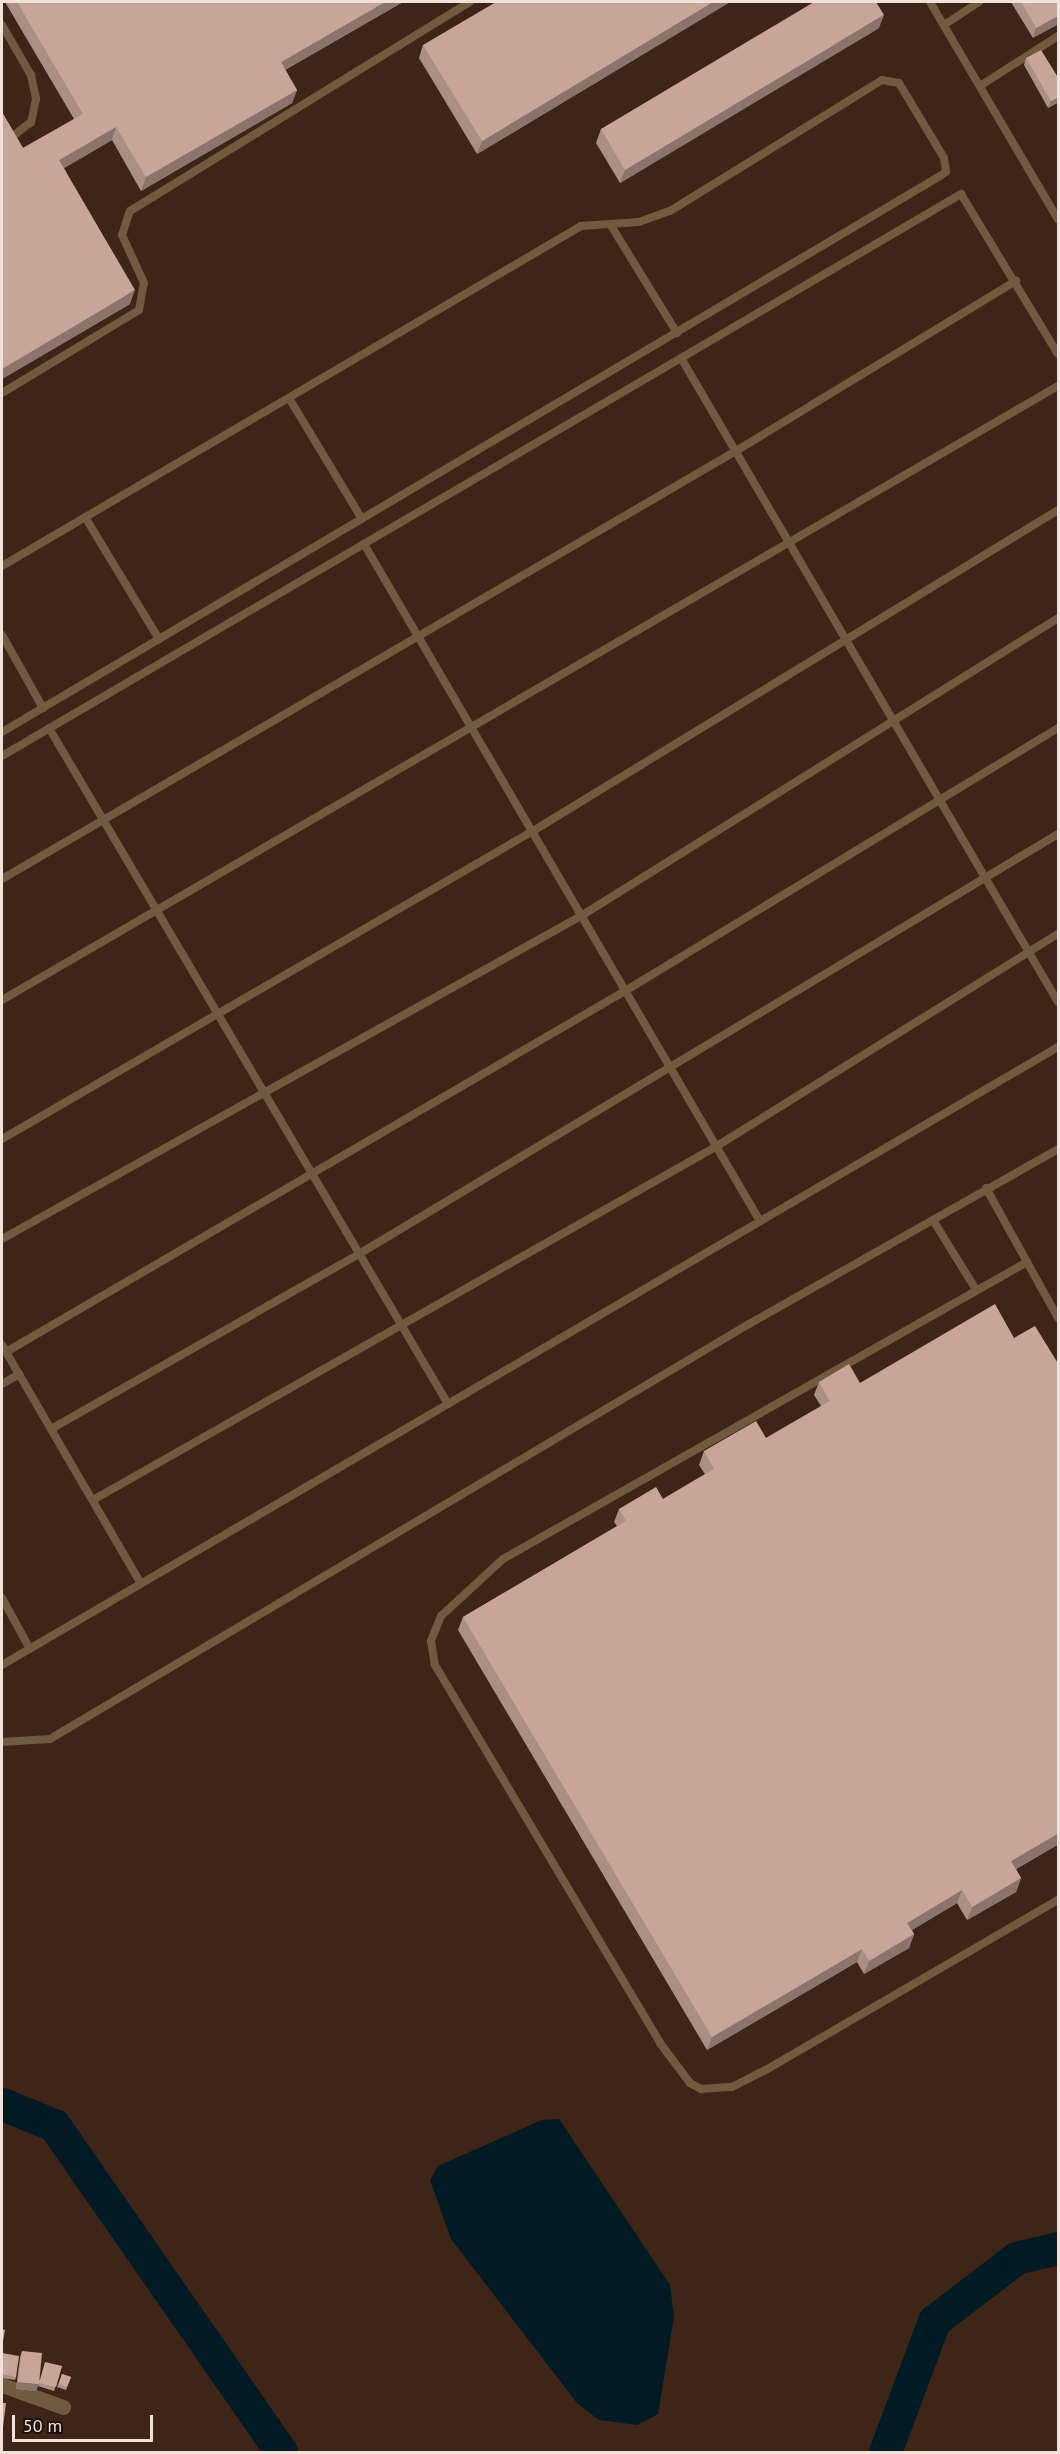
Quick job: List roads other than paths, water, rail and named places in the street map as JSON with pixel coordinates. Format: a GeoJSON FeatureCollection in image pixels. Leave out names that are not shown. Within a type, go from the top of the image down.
{"type":"FeatureCollection","features":[{"type":"Feature","properties":{"kind":"street"},"geometry":{"type":"LineString","coordinates":[[2,2385],[63,2407]]}},
{"type":"Feature","properties":{"kind":"lane"},"geometry":{"type":"LineString","coordinates":[[2,393],[139,310],[144,283],[122,235],[130,211],[470,2]]}},
{"type":"Feature","properties":{"kind":"lane"},"geometry":{"type":"LineString","coordinates":[[930,2],[1059,219]]}},
{"type":"Feature","properties":{"kind":"lane"},"geometry":{"type":"LineString","coordinates":[[944,25],[979,2]]}},
{"type":"Feature","properties":{"kind":"lane"},"geometry":{"type":"LineString","coordinates":[[2,25],[31,75],[37,110],[22,132],[7,141]]}},
{"type":"Feature","properties":{"kind":"lane"},"geometry":{"type":"LineString","coordinates":[[980,86],[1059,36]]}},
{"type":"Feature","properties":{"kind":"lane"},"geometry":{"type":"LineString","coordinates":[[2,566],[581,226],[610,224],[670,212],[882,80],[899,82],[944,158],[946,172],[2,732]]}},
{"type":"Feature","properties":{"kind":"lane"},"geometry":{"type":"LineString","coordinates":[[2,756],[962,194],[1059,354]]}},
{"type":"Feature","properties":{"kind":"lane"},"geometry":{"type":"LineString","coordinates":[[610,224],[677,333]]}},
{"type":"Feature","properties":{"kind":"lane"},"geometry":{"type":"LineString","coordinates":[[2,879],[736,451],[1016,281]]}},
{"type":"Feature","properties":{"kind":"lane"},"geometry":{"type":"LineString","coordinates":[[681,358],[1059,1002]]}},
{"type":"Feature","properties":{"kind":"lane"},"geometry":{"type":"LineString","coordinates":[[2,1000],[1059,386]]}},
{"type":"Feature","properties":{"kind":"lane"},"geometry":{"type":"LineString","coordinates":[[289,398],[362,519]]}},
{"type":"Feature","properties":{"kind":"lane"},"geometry":{"type":"LineString","coordinates":[[2,1139],[533,831],[848,643],[1059,510]]}},
{"type":"Feature","properties":{"kind":"lane"},"geometry":{"type":"LineString","coordinates":[[85,517],[159,639]]}},
{"type":"Feature","properties":{"kind":"lane"},"geometry":{"type":"LineString","coordinates":[[364,544],[421,636],[472,729],[760,1221]]}},
{"type":"Feature","properties":{"kind":"lane"},"geometry":{"type":"LineString","coordinates":[[2,1239],[582,916],[892,717],[1059,618]]}},
{"type":"Feature","properties":{"kind":"lane"},"geometry":{"type":"LineString","coordinates":[[2,635],[43,708]]}},
{"type":"Feature","properties":{"kind":"lane"},"geometry":{"type":"LineString","coordinates":[[49,728],[448,1404]]}},
{"type":"Feature","properties":{"kind":"lane"},"geometry":{"type":"LineString","coordinates":[[141,1584],[4,1348],[625,992],[1059,728]]}},
{"type":"Feature","properties":{"kind":"lane"},"geometry":{"type":"LineString","coordinates":[[51,1429],[359,1254],[1059,834]]}},
{"type":"Feature","properties":{"kind":"lane"},"geometry":{"type":"LineString","coordinates":[[93,1500],[403,1328],[717,1146],[1059,934]]}},
{"type":"Feature","properties":{"kind":"lane"},"geometry":{"type":"LineString","coordinates":[[2,1665],[1059,1047]]}},
{"type":"Feature","properties":{"kind":"lane"},"geometry":{"type":"LineString","coordinates":[[2,1742],[50,1739],[986,1188],[1059,1149]]}},
{"type":"Feature","properties":{"kind":"lane"},"geometry":{"type":"LineString","coordinates":[[986,1188],[1059,1318]]}},
{"type":"Feature","properties":{"kind":"lane"},"geometry":{"type":"LineString","coordinates":[[933,1220],[975,1288]]}},
{"type":"Feature","properties":{"kind":"lane"},"geometry":{"type":"LineString","coordinates":[[1027,1262],[975,1288],[503,1559],[441,1616],[431,1641],[435,1665],[660,2043],[690,2083],[701,2089],[732,2087],[764,2071],[1059,1900]]}},
{"type":"Feature","properties":{"kind":"lane"},"geometry":{"type":"LineString","coordinates":[[2,1384],[19,1374]]}},
{"type":"Feature","properties":{"kind":"lane"},"geometry":{"type":"LineString","coordinates":[[2,1598],[30,1649]]}},
{"type":"Feature","properties":{"kind":"water"},"geometry":{"type":"Polygon","coordinates":[[[559,2119],[670,2285],[674,2317],[658,2414],[638,2425],[599,2420],[577,2403],[451,2239],[430,2180],[438,2166],[542,2120],[559,2119]]]}},
{"type":"Feature","properties":{"kind":"waterway"},"geometry":{"type":"LineString","coordinates":[[2,2104],[54,2125],[281,2452]]}},
{"type":"Feature","properties":{"kind":"waterway"},"geometry":{"type":"LineString","coordinates":[[885,2452],[934,2321],[1016,2258],[1058,2248]]}}]}
